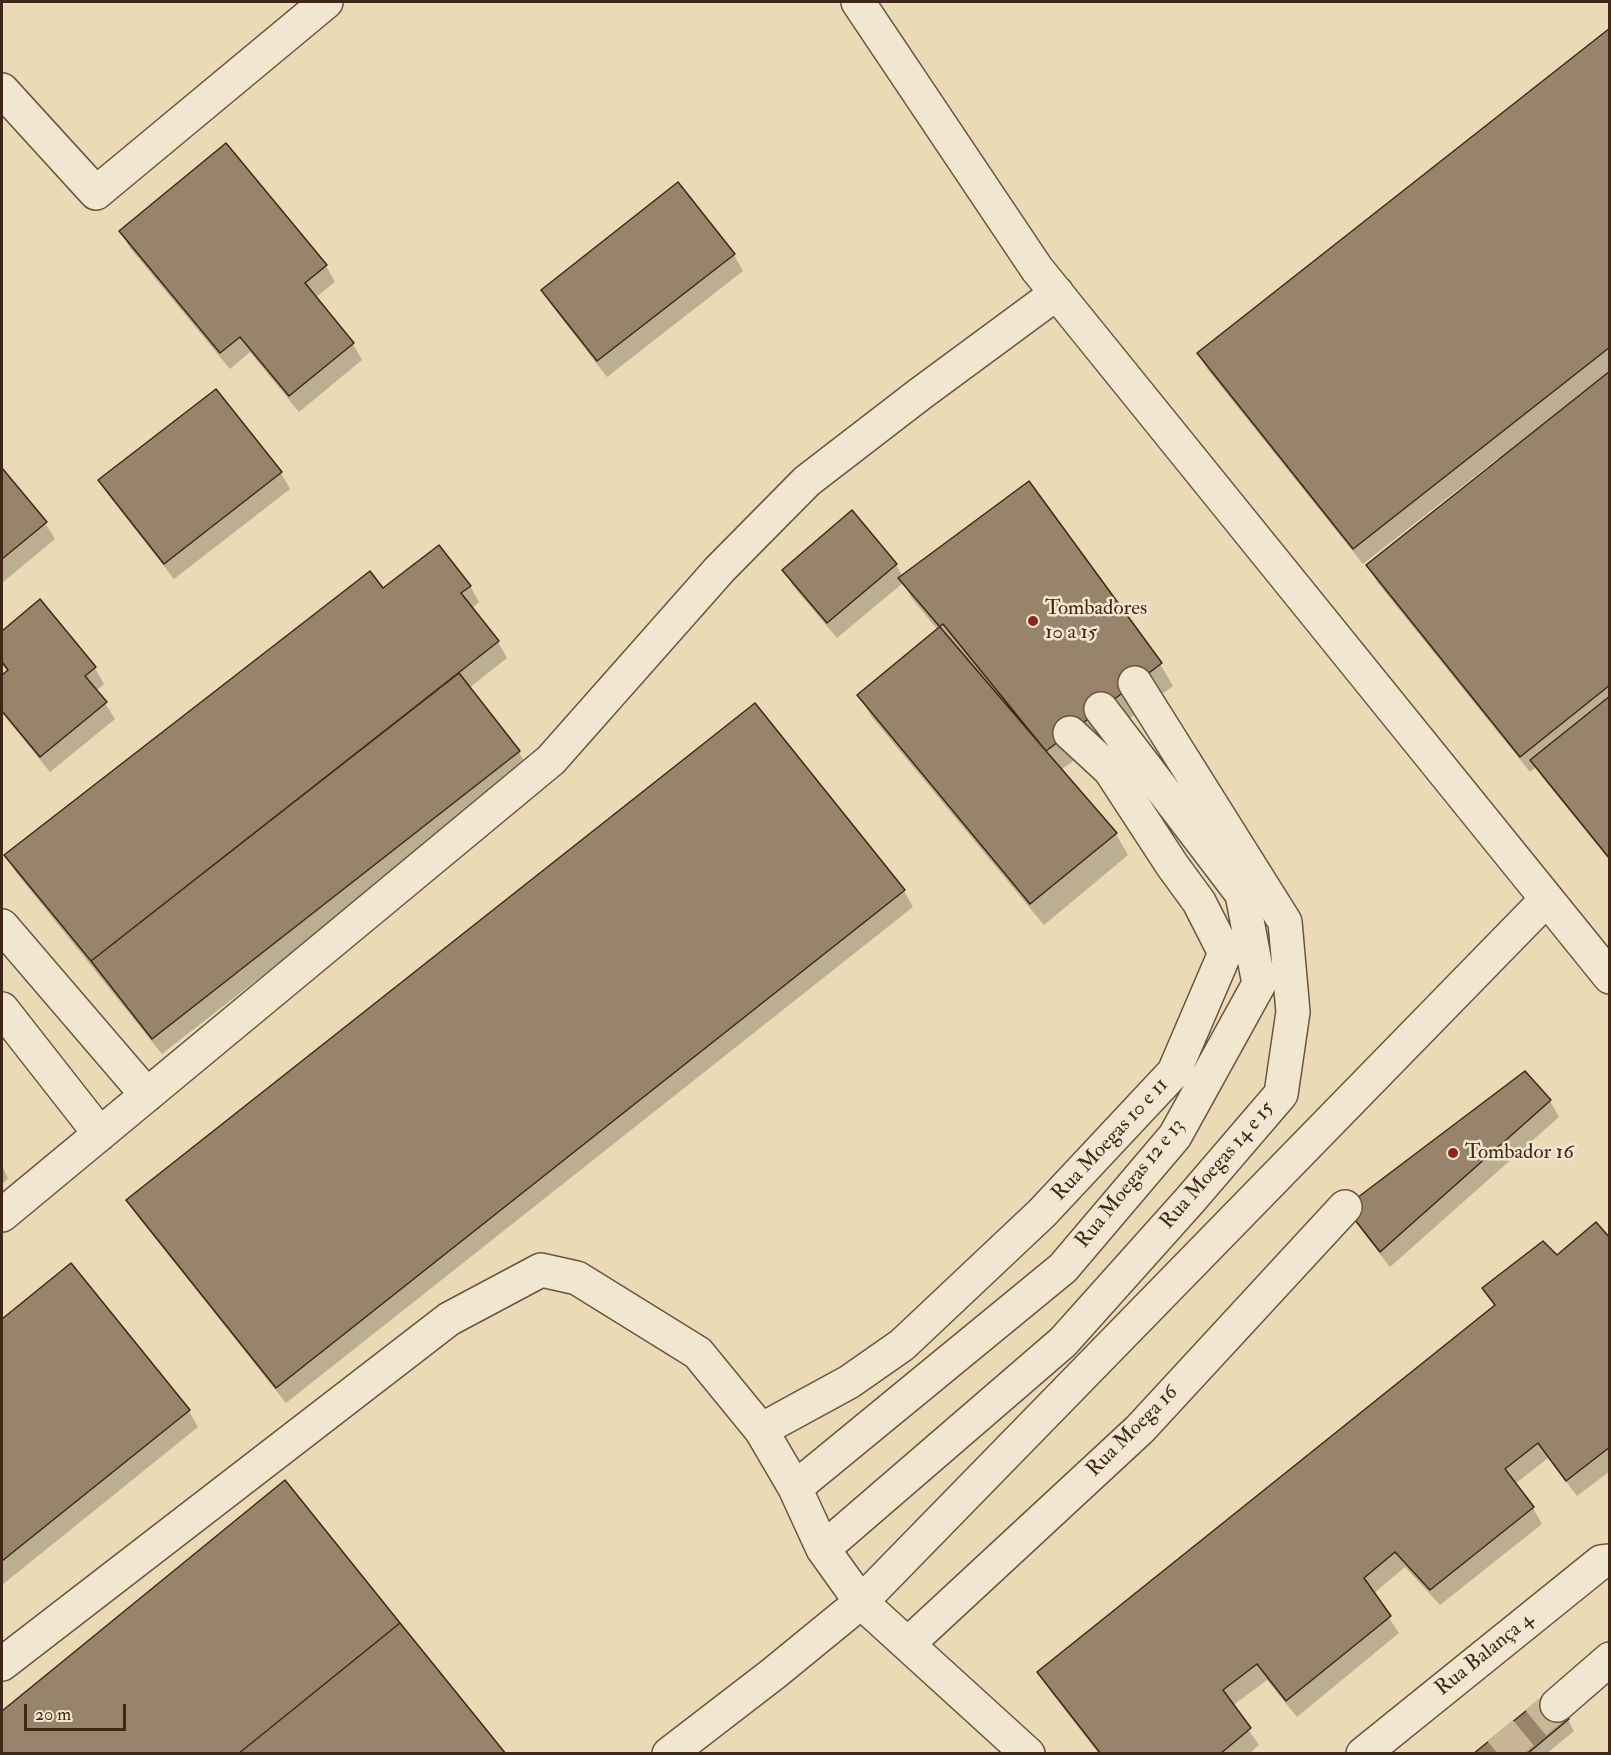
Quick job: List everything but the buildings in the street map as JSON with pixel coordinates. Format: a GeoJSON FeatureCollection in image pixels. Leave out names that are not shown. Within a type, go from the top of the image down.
{"type":"FeatureCollection","features":[{"type":"Feature","properties":{"kind":"street"},"geometry":{"type":"LineString","coordinates":[[2,90],[96,193],[326,2]]}},
{"type":"Feature","properties":{"kind":"street"},"geometry":{"type":"LineString","coordinates":[[858,2],[1037,269],[1610,977]]}},
{"type":"Feature","properties":{"kind":"street"},"geometry":{"type":"LineString","coordinates":[[2,1215],[551,760],[720,569],[807,481],[1057,293]]}},
{"type":"Feature","properties":{"kind":"street","name":"Rua Moegas 14 e 15"},"geometry":{"type":"LineString","coordinates":[[823,1549],[1064,1342],[1281,1094],[1293,1012],[1285,922],[1135,683]]}},
{"type":"Feature","properties":{"kind":"street","name":"Rua Moegas 12 e 13"},"geometry":{"type":"LineString","coordinates":[[795,1488],[1063,1268],[1175,1136],[1259,984],[1242,894],[1101,709]]}},
{"type":"Feature","properties":{"kind":"street","name":"Rua Moegas 10 e 11"},"geometry":{"type":"LineString","coordinates":[[761,1430],[849,1382],[902,1345],[1042,1213],[1174,1072],[1225,953],[1198,902],[1110,770],[1070,733]]}},
{"type":"Feature","properties":{"kind":"street"},"geometry":{"type":"LineString","coordinates":[[669,1754],[774,1674],[861,1602],[1547,899]]}},
{"type":"Feature","properties":{"kind":"street"},"geometry":{"type":"LineString","coordinates":[[2,926],[147,1095]]}},
{"type":"Feature","properties":{"kind":"street"},"geometry":{"type":"LineString","coordinates":[[2,1009],[100,1134]]}},
{"type":"Feature","properties":{"kind":"street","name":"Rua Moega 16"},"geometry":{"type":"LineString","coordinates":[[908,1644],[1140,1429],[1345,1207]]}},
{"type":"Feature","properties":{"kind":"street"},"geometry":{"type":"LineString","coordinates":[[2,1664],[449,1319],[540,1270],[577,1278],[698,1353],[761,1430],[795,1488],[823,1549],[861,1602],[1028,1754]]}},
{"type":"Feature","properties":{"kind":"street","name":"Rua Balança 4"},"geometry":{"type":"LineString","coordinates":[[1363,1754],[1601,1562],[1610,1561]]}},
{"type":"Feature","properties":{"kind":"street"},"geometry":{"type":"LineString","coordinates":[[1557,1704],[1610,1659]]}},
{"type":"Feature","properties":{"kind":"tunnel"},"geometry":{"type":"LineString","coordinates":[[1498,1754],[1557,1705]]}},
{"type":"Feature","properties":{"kind":"place","name":"Tombadores 10 a 15"},"geometry":{"type":"Point","coordinates":[1033,621]}},
{"type":"Feature","properties":{"kind":"place","name":"Tombador 16"},"geometry":{"type":"Point","coordinates":[1453,1153]}}]}
